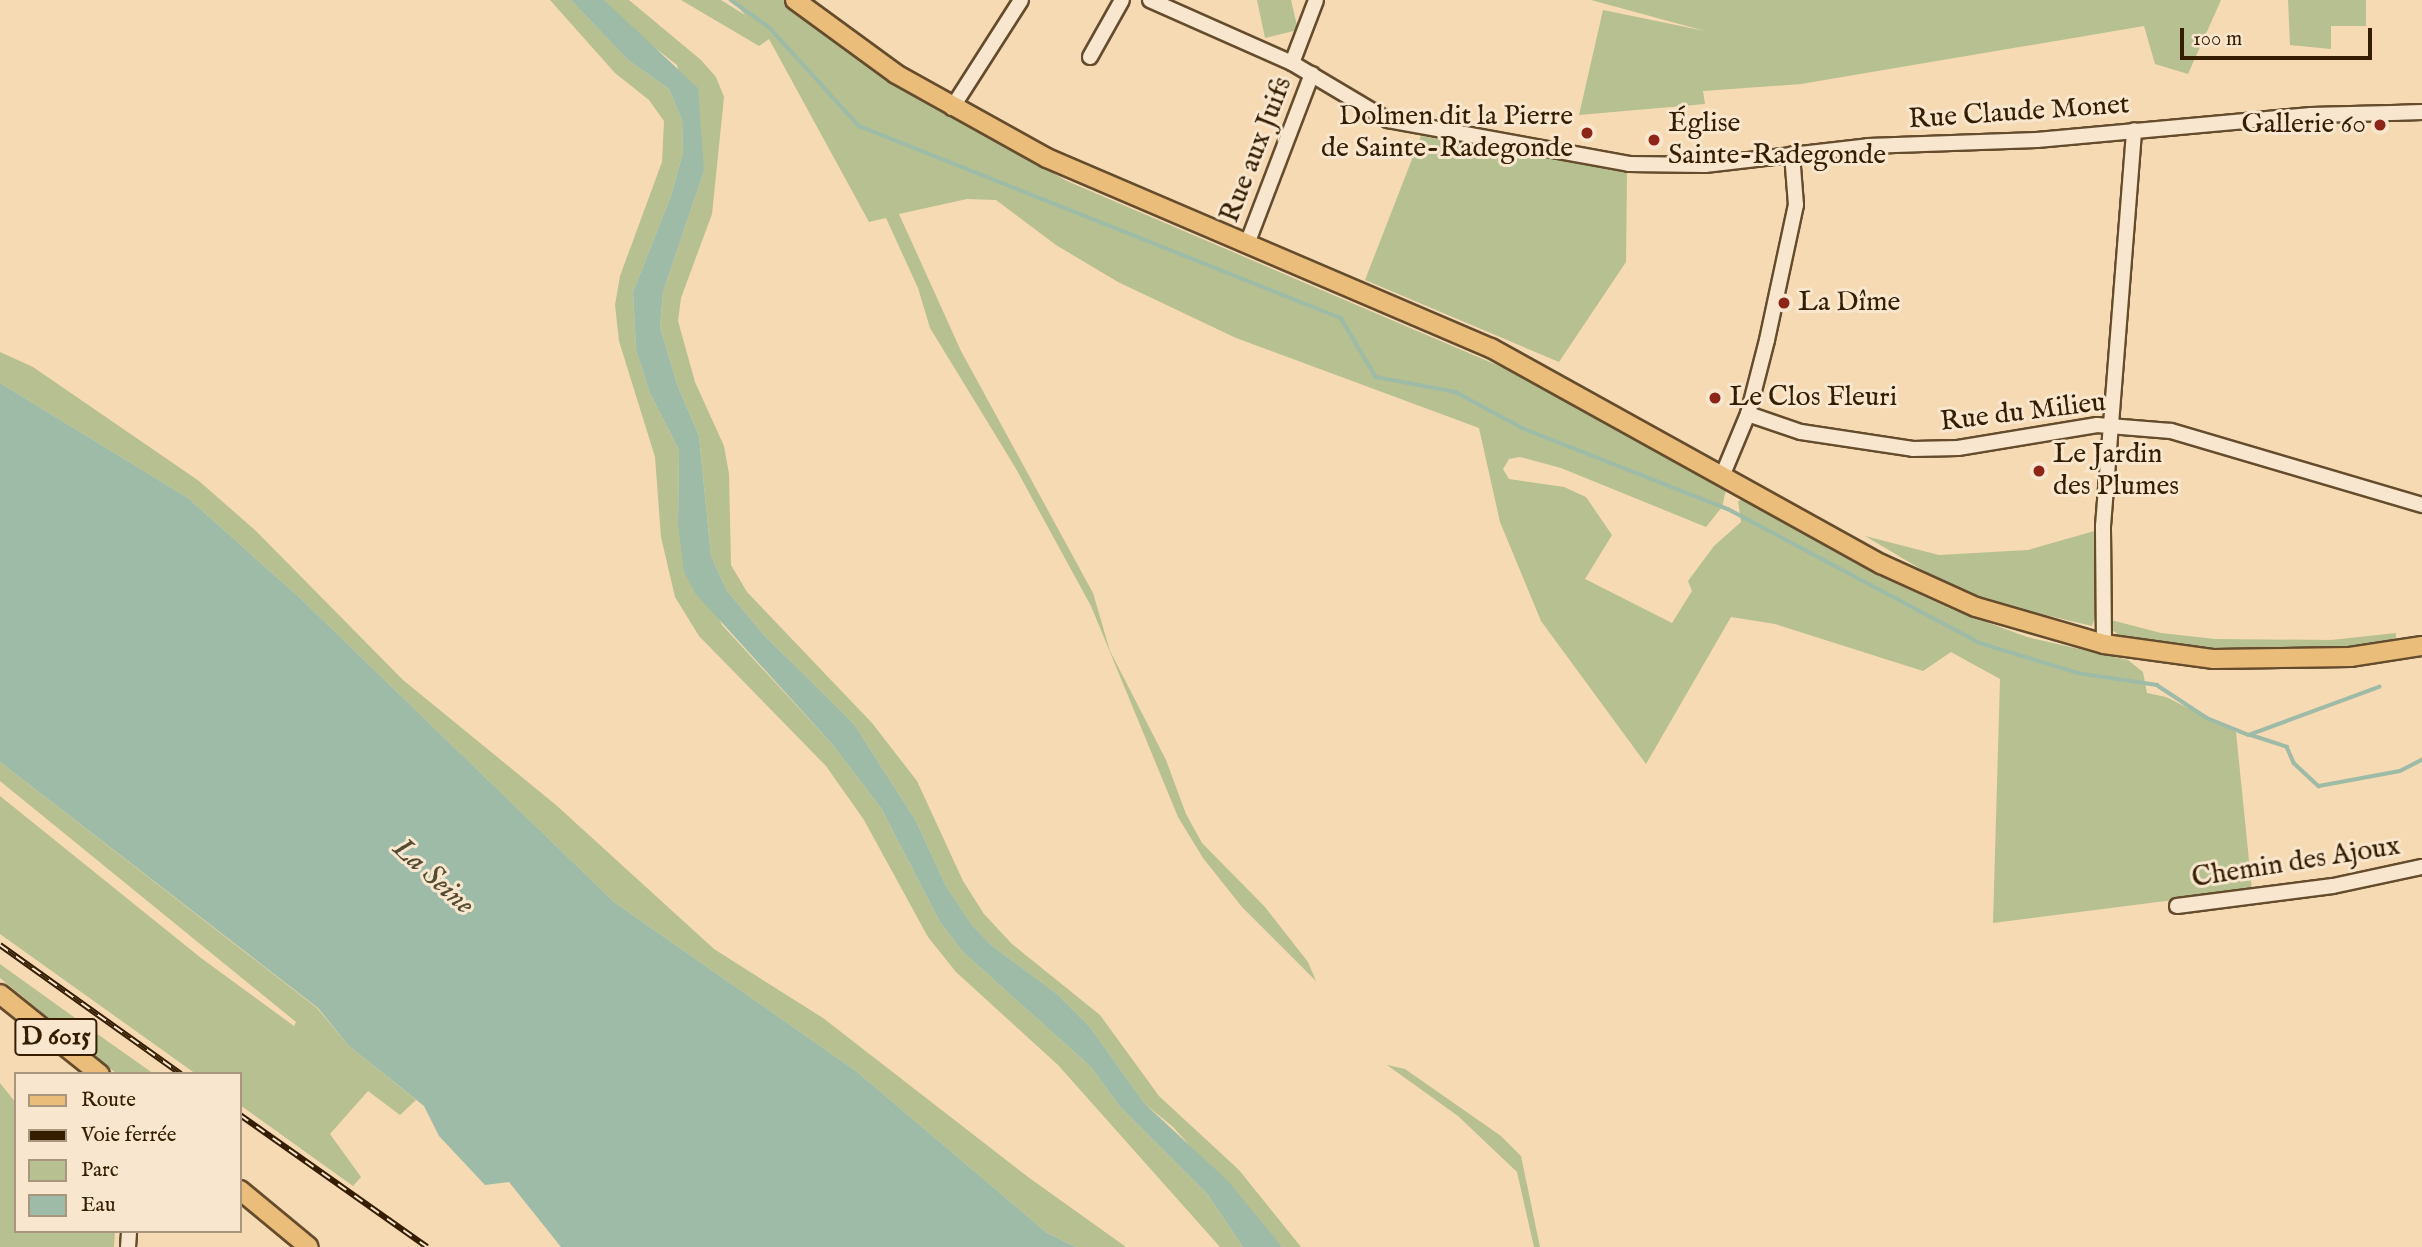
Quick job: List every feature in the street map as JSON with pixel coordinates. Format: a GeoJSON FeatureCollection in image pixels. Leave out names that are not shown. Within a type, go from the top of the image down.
{"type":"FeatureCollection","features":[{"type":"Feature","properties":{"kind":"main road"},"geometry":{"type":"LineString","coordinates":[[799,1],[952,108],[1097,182],[1491,348],[1915,582],[2007,618],[2104,645],[2250,660],[2350,657],[2422,646]]}},
{"type":"Feature","properties":{"kind":"main road","name":"D 6015"},"geometry":{"type":"LineString","coordinates":[[0,994],[98,1072]]}},
{"type":"Feature","properties":{"kind":"main road"},"geometry":{"type":"LineString","coordinates":[[242,1192],[309,1247]]}},
{"type":"Feature","properties":{"kind":"street"},"geometry":{"type":"LineString","coordinates":[[952,108],[1021,0]]}},
{"type":"Feature","properties":{"kind":"street"},"geometry":{"type":"LineString","coordinates":[[1090,57],[1122,0]]}},
{"type":"Feature","properties":{"kind":"street"},"geometry":{"type":"LineString","coordinates":[[1292,64],[1316,0]]}},
{"type":"Feature","properties":{"kind":"street","name":"Rue Claude Monet"},"geometry":{"type":"LineString","coordinates":[[1155,1],[1292,64],[1369,110],[1404,125],[1621,163],[1705,165],[1792,154],[2311,115],[2422,112]]}},
{"type":"Feature","properties":{"kind":"street","name":"Rue aux Juifs"},"geometry":{"type":"LineString","coordinates":[[1247,244],[1312,74]]}},
{"type":"Feature","properties":{"kind":"street"},"geometry":{"type":"LineString","coordinates":[[2104,645],[2103,526],[2134,130]]}},
{"type":"Feature","properties":{"kind":"street"},"geometry":{"type":"LineString","coordinates":[[1723,474],[1748,414],[1796,205],[1792,154]]}},
{"type":"Feature","properties":{"kind":"street","name":"Rue du Milieu"},"geometry":{"type":"LineString","coordinates":[[1748,414],[1801,432],[1913,449],[1958,448],[2113,425],[2171,431],[2224,443],[2422,505]]}},
{"type":"Feature","properties":{"kind":"street","name":"Chemin des Ajoux"},"geometry":{"type":"LineString","coordinates":[[2177,906],[2333,886],[2422,867]]}},
{"type":"Feature","properties":{"kind":"green space"},"geometry":{"type":"Polygon","coordinates":[[[550,0],[571,0],[628,60],[669,89],[682,120],[683,152],[671,196],[633,292],[636,350],[650,393],[679,450],[678,523],[722,625],[832,744],[881,808],[940,922],[963,952],[1091,1067],[1120,1107],[1208,1195],[1243,1247],[1220,1247],[1058,1065],[956,972],[928,937],[864,820],[826,766],[699,636],[675,597],[661,537],[655,457],[619,341],[615,305],[620,276],[662,162],[664,121],[649,100],[615,73],[550,0]]]}},
{"type":"Feature","properties":{"kind":"green space"},"geometry":{"type":"Polygon","coordinates":[[[604,0],[629,0],[701,60],[716,77],[724,97],[712,214],[681,298],[678,321],[695,382],[724,446],[729,474],[731,565],[747,592],[872,723],[917,781],[963,881],[984,914],[1012,944],[1100,1015],[1159,1096],[1239,1170],[1301,1247],[1282,1247],[1173,1127],[1145,1104],[1090,1027],[1057,994],[991,945],[972,925],[946,886],[916,821],[854,724],[764,635],[727,591],[711,556],[699,436],[677,384],[660,327],[663,292],[704,171],[677,65],[631,29],[604,0]]]}},
{"type":"Feature","properties":{"kind":"green space"},"geometry":{"type":"Polygon","coordinates":[[[681,0],[721,0],[745,15],[732,0],[788,0],[930,104],[1067,181],[1539,383],[1726,490],[1722,507],[1706,527],[1561,468],[1520,457],[1509,459],[1503,469],[1509,479],[1564,487],[1586,497],[1612,535],[1585,579],[1672,623],[1692,591],[1688,581],[1714,546],[1741,522],[1738,501],[1747,498],[1872,572],[1951,609],[2027,637],[2128,660],[2143,672],[2147,693],[2166,697],[2236,732],[2252,890],[1993,923],[2000,679],[1951,652],[1923,671],[1775,624],[1731,617],[1646,764],[1541,621],[1500,522],[1479,428],[1236,338],[1118,282],[1056,245],[996,200],[967,199],[899,214],[961,351],[1093,593],[1110,651],[1166,760],[1186,814],[1202,843],[1265,907],[1308,962],[1316,981],[1242,907],[1203,858],[1178,817],[1091,606],[1015,467],[930,328],[918,288],[886,218],[869,222],[769,39],[759,46],[681,0]]]}},
{"type":"Feature","properties":{"kind":"green space"},"geometry":{"type":"Polygon","coordinates":[[[1257,0],[1291,0],[1298,30],[1265,38],[1257,0]]]}},
{"type":"Feature","properties":{"kind":"green space"},"geometry":{"type":"Polygon","coordinates":[[[1591,0],[2221,0],[2188,74],[2155,64],[2144,26],[1801,84],[1703,91],[1705,104],[1579,115],[1603,10],[1705,31],[1591,0]]]}},
{"type":"Feature","properties":{"kind":"green space"},"geometry":{"type":"Polygon","coordinates":[[[2288,0],[2366,0],[2366,26],[2331,26],[2331,49],[2290,45],[2288,0]]]}},
{"type":"Feature","properties":{"kind":"green space"},"geometry":{"type":"Polygon","coordinates":[[[1421,136],[1528,153],[1535,150],[1627,173],[1626,262],[1559,362],[1365,280],[1421,136]]]}},
{"type":"Feature","properties":{"kind":"green space"},"geometry":{"type":"Polygon","coordinates":[[[0,352],[33,367],[199,481],[256,531],[403,680],[556,805],[714,949],[823,1018],[1028,1177],[1126,1247],[1076,1247],[1046,1232],[856,1071],[614,902],[301,599],[188,498],[0,383],[0,352]]]}},
{"type":"Feature","properties":{"kind":"green space"},"geometry":{"type":"Polygon","coordinates":[[[2098,530],[2098,609],[2092,626],[1995,603],[1936,578],[1865,536],[1939,555],[2028,550],[2098,530]]]}},
{"type":"Feature","properties":{"kind":"green space"},"geometry":{"type":"Polygon","coordinates":[[[2111,620],[2161,633],[2215,639],[2331,640],[2396,633],[2395,646],[2273,653],[2166,646],[2122,637],[2112,630],[2111,620]]]}},
{"type":"Feature","properties":{"kind":"green space"},"geometry":{"type":"Polygon","coordinates":[[[0,762],[317,1008],[349,1046],[416,1100],[400,1115],[368,1091],[330,1134],[361,1177],[353,1186],[242,1106],[242,1072],[193,1072],[0,934],[0,796],[201,958],[294,1026],[296,1022],[0,781],[0,762]]]}},
{"type":"Feature","properties":{"kind":"green space"},"geometry":{"type":"Polygon","coordinates":[[[0,964],[151,1072],[115,1072],[0,978],[0,964]]]}},
{"type":"Feature","properties":{"kind":"green space"},"geometry":{"type":"Polygon","coordinates":[[[1387,1065],[1405,1069],[1501,1136],[1521,1156],[1540,1247],[1534,1247],[1517,1172],[1458,1116],[1387,1065]]]}},
{"type":"Feature","properties":{"kind":"green space"},"geometry":{"type":"Polygon","coordinates":[[[0,1083],[14,1100],[14,1233],[115,1233],[114,1247],[0,1247],[0,1083]]]}},
{"type":"Feature","properties":{"kind":"water"},"geometry":{"type":"Polygon","coordinates":[[[571,0],[604,0],[698,88],[704,171],[663,292],[660,327],[677,384],[699,436],[711,556],[727,591],[764,635],[854,724],[916,821],[946,886],[972,925],[991,945],[1057,994],[1090,1027],[1145,1104],[1228,1181],[1282,1247],[1243,1247],[1208,1195],[1120,1107],[1091,1067],[963,952],[940,922],[881,808],[832,744],[695,593],[684,572],[678,523],[679,450],[650,393],[636,350],[633,292],[671,196],[683,152],[682,120],[669,89],[628,60],[571,0]]]}},
{"type":"Feature","properties":{"kind":"water","name":"La Seine"},"geometry":{"type":"Polygon","coordinates":[[[0,383],[188,498],[301,599],[614,902],[856,1071],[1046,1232],[1076,1247],[561,1247],[509,1182],[485,1185],[439,1136],[424,1106],[349,1046],[318,1008],[0,762],[0,383]]]}},
{"type":"Feature","properties":{"kind":"waterway"},"geometry":{"type":"LineString","coordinates":[[731,0],[769,27],[859,126],[1341,318],[1376,377],[1456,392],[1522,428],[1728,509],[1980,643],[2078,673],[2157,685],[2207,718],[2249,735],[2379,687]]}},
{"type":"Feature","properties":{"kind":"waterway"},"geometry":{"type":"LineString","coordinates":[[2251,735],[2287,747],[2294,763],[2319,786],[2400,771],[2422,760]]}},
{"type":"Feature","properties":{"kind":"railway"},"geometry":{"type":"LineString","coordinates":[[0,945],[178,1072]]}},
{"type":"Feature","properties":{"kind":"railway"},"geometry":{"type":"LineString","coordinates":[[242,1116],[427,1247]]}},
{"type":"Feature","properties":{"kind":"place","name":"Gallerie 60"},"geometry":{"type":"Point","coordinates":[2380,125]}},
{"type":"Feature","properties":{"kind":"place","name":"Dolmen dit la Pierre de Sainte-Radegonde"},"geometry":{"type":"Point","coordinates":[1587,133]}},
{"type":"Feature","properties":{"kind":"place","name":"Église Sainte-Radegonde"},"geometry":{"type":"Point","coordinates":[1654,140]}},
{"type":"Feature","properties":{"kind":"place","name":"La Dîme"},"geometry":{"type":"Point","coordinates":[1784,303]}},
{"type":"Feature","properties":{"kind":"place","name":"Le Clos Fleuri"},"geometry":{"type":"Point","coordinates":[1715,398]}},
{"type":"Feature","properties":{"kind":"place","name":"Le Jardin des Plumes"},"geometry":{"type":"Point","coordinates":[2039,471]}}]}
